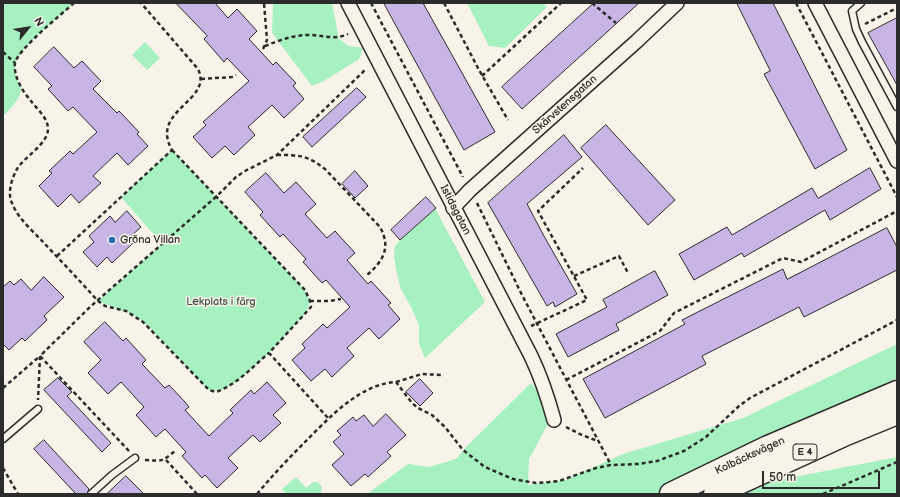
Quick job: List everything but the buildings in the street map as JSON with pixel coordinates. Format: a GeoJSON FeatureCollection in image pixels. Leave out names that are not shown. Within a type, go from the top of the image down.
{"type":"FeatureCollection","features":[{"type":"Feature","properties":{"kind":"highway","name":"Kolbäcksvägen"},"geometry":{"type":"LineString","coordinates":[[671,494],[768,447],[897,392]]}},
{"type":"Feature","properties":{"kind":"highway","name":"Kolbäcksvägen"},"geometry":{"type":"LineString","coordinates":[[715,494],[840,437],[897,413]]}},
{"type":"Feature","properties":{"kind":"street","name":"Istidsgatan"},"geometry":{"type":"LineString","coordinates":[[348,3],[542,380],[554,420]]}},
{"type":"Feature","properties":{"kind":"street","name":"Skärvstensgatan"},"geometry":{"type":"LineString","coordinates":[[453,208],[470,190],[677,3]]}},
{"type":"Feature","properties":{"kind":"street"},"geometry":{"type":"LineString","coordinates":[[815,3],[897,161]]}},
{"type":"Feature","properties":{"kind":"lane"},"geometry":{"type":"LineString","coordinates":[[861,3],[852,10],[856,29],[897,107]]}},
{"type":"Feature","properties":{"kind":"lane"},"geometry":{"type":"LineString","coordinates":[[3,439],[38,408]]}},
{"type":"Feature","properties":{"kind":"lane"},"geometry":{"type":"LineString","coordinates":[[91,494],[112,475],[135,458]]}},
{"type":"Feature","properties":{"kind":"path"},"geometry":{"type":"LineString","coordinates":[[15,64],[18,58],[32,42],[74,3]]}},
{"type":"Feature","properties":{"kind":"path"},"geometry":{"type":"LineString","coordinates":[[3,52],[15,64],[18,81],[22,89],[46,120],[48,131],[42,141],[18,166],[14,174],[11,188],[11,203],[23,220],[98,301],[105,306],[126,311],[136,316],[203,385],[209,390],[216,392],[236,382],[269,353],[306,313],[310,307],[310,301],[305,290],[172,150],[168,143],[167,130],[171,119],[200,87],[201,79],[200,74],[193,62],[141,3]]}},
{"type":"Feature","properties":{"kind":"path"},"geometry":{"type":"LineString","coordinates":[[264,3],[267,33],[264,48],[280,40],[306,35],[330,38],[346,36],[361,28]]}},
{"type":"Feature","properties":{"kind":"path"},"geometry":{"type":"LineString","coordinates":[[371,3],[470,190],[537,324],[611,465]]}},
{"type":"Feature","properties":{"kind":"path"},"geometry":{"type":"LineString","coordinates":[[444,3],[482,76],[508,120]]}},
{"type":"Feature","properties":{"kind":"path"},"geometry":{"type":"LineString","coordinates":[[482,76],[561,3]]}},
{"type":"Feature","properties":{"kind":"path"},"geometry":{"type":"LineString","coordinates":[[592,3],[616,23]]}},
{"type":"Feature","properties":{"kind":"path"},"geometry":{"type":"LineString","coordinates":[[796,3],[897,197]]}},
{"type":"Feature","properties":{"kind":"path"},"geometry":{"type":"LineString","coordinates":[[3,388],[40,356],[59,336],[98,301],[217,196],[236,177],[277,155],[363,72],[373,52]]}},
{"type":"Feature","properties":{"kind":"path"},"geometry":{"type":"LineString","coordinates":[[201,79],[232,77],[236,75]]}},
{"type":"Feature","properties":{"kind":"path"},"geometry":{"type":"LineString","coordinates":[[57,256],[172,150]]}},
{"type":"Feature","properties":{"kind":"path"},"geometry":{"type":"LineString","coordinates":[[277,155],[299,156],[315,161],[380,227],[385,238],[383,257],[376,267],[366,276]]}},
{"type":"Feature","properties":{"kind":"path"},"geometry":{"type":"LineString","coordinates":[[518,332],[587,300],[538,211],[583,168]]}},
{"type":"Feature","properties":{"kind":"path"},"geometry":{"type":"LineString","coordinates":[[566,380],[660,331],[674,313],[681,309],[783,258],[801,262],[897,211]]}},
{"type":"Feature","properties":{"kind":"path"},"geometry":{"type":"LineString","coordinates":[[574,276],[618,256],[628,273]]}},
{"type":"Feature","properties":{"kind":"path"},"geometry":{"type":"LineString","coordinates":[[310,301],[330,301],[341,299]]}},
{"type":"Feature","properties":{"kind":"path"},"geometry":{"type":"LineString","coordinates":[[396,382],[412,403],[418,408],[432,415],[445,427],[463,450],[485,467],[513,479],[536,483],[559,481],[596,468],[611,465],[626,466],[652,462],[666,459],[684,451],[706,437],[739,406],[750,398],[897,320]]}},
{"type":"Feature","properties":{"kind":"path"},"geometry":{"type":"LineString","coordinates":[[269,353],[328,418]]}},
{"type":"Feature","properties":{"kind":"path"},"geometry":{"type":"LineString","coordinates":[[38,408],[40,356]]}},
{"type":"Feature","properties":{"kind":"path"},"geometry":{"type":"LineString","coordinates":[[40,356],[135,458],[159,461],[166,460],[176,450]]}},
{"type":"Feature","properties":{"kind":"path"},"geometry":{"type":"LineString","coordinates":[[257,494],[284,462],[328,418],[368,390],[387,383],[396,382],[422,374],[441,375]]}},
{"type":"Feature","properties":{"kind":"path"},"geometry":{"type":"LineString","coordinates":[[554,420],[598,442]]}},
{"type":"Feature","properties":{"kind":"path"},"geometry":{"type":"LineString","coordinates":[[166,460],[197,494]]}},
{"type":"Feature","properties":{"kind":"path"},"geometry":{"type":"LineString","coordinates":[[823,494],[897,462]]}},
{"type":"Feature","properties":{"kind":"path"},"geometry":{"type":"LineString","coordinates":[[3,468],[18,494]]}},
{"type":"Feature","properties":{"kind":"green space"},"geometry":{"type":"Polygon","coordinates":[[[3,3],[74,3],[35,38],[17,59],[15,71],[21,87],[21,92],[15,104],[3,116],[3,3]]]}},
{"type":"Feature","properties":{"kind":"green space"},"geometry":{"type":"Polygon","coordinates":[[[273,3],[332,3],[339,39],[349,46],[363,48],[359,59],[324,81],[312,86],[272,33],[273,3]]]}},
{"type":"Feature","properties":{"kind":"green space"},"geometry":{"type":"Polygon","coordinates":[[[467,3],[543,3],[547,7],[505,48],[489,46],[467,3]]]}},
{"type":"Feature","properties":{"kind":"green space"},"geometry":{"type":"Polygon","coordinates":[[[145,42],[160,58],[147,70],[132,55],[145,42]]]}},
{"type":"Feature","properties":{"kind":"green space","name":"Lekplats i färg"},"geometry":{"type":"Polygon","coordinates":[[[172,150],[305,290],[310,301],[306,313],[269,353],[236,382],[222,390],[209,390],[150,328],[136,316],[98,301],[162,244],[121,197],[172,150]]]}},
{"type":"Feature","properties":{"kind":"green space"},"geometry":{"type":"Polygon","coordinates":[[[435,208],[485,302],[425,358],[419,344],[419,325],[401,289],[394,256],[395,246],[400,240],[435,208]]]}},
{"type":"Feature","properties":{"kind":"green space"},"geometry":{"type":"Polygon","coordinates":[[[897,344],[897,378],[695,473],[707,494],[367,494],[408,464],[429,467],[456,459],[467,446],[531,383],[542,396],[549,422],[529,459],[528,485],[565,480],[623,454],[743,418],[897,344]]]}},
{"type":"Feature","properties":{"kind":"green space"},"geometry":{"type":"Polygon","coordinates":[[[897,457],[897,494],[707,494],[897,457]]]}},
{"type":"Feature","properties":{"kind":"green space"},"geometry":{"type":"Polygon","coordinates":[[[296,477],[306,488],[313,482],[318,482],[322,487],[321,494],[286,494],[282,489],[296,477]]]}},
{"type":"Feature","properties":{"kind":"place","name":"Gröna Villan"},"geometry":{"type":"Point","coordinates":[112,240]}}]}
